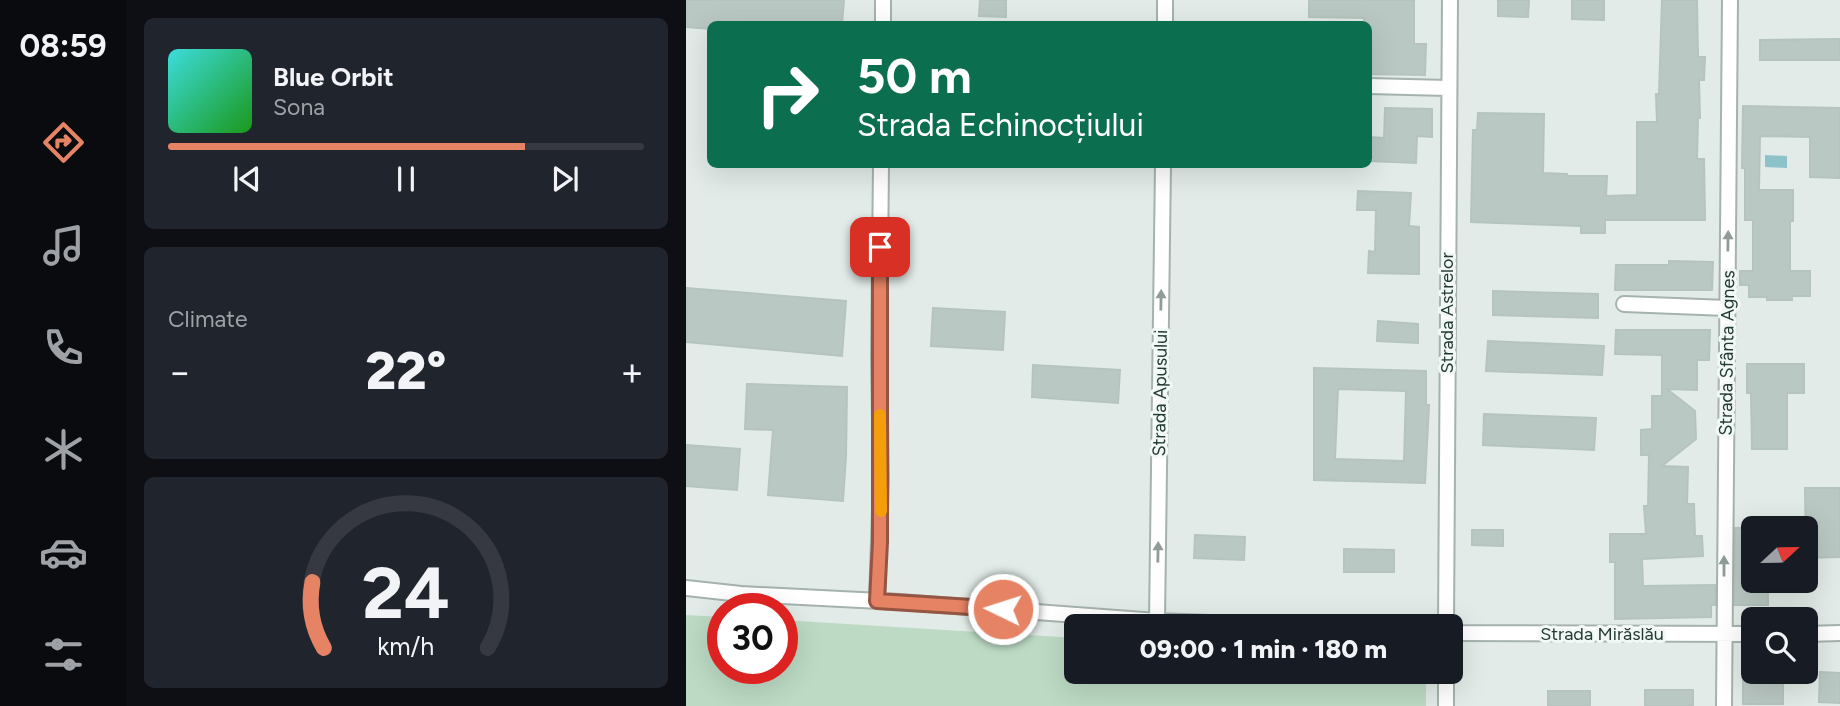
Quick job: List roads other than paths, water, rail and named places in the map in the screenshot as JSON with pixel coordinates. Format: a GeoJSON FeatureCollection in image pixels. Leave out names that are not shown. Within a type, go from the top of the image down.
{"type":"FeatureCollection","features":[{"type":"Feature","properties":{"kind":"street"},"geometry":{"type":"LineString","coordinates":[[883,0],[883,21]]}},
{"type":"Feature","properties":{"kind":"street"},"geometry":{"type":"LineString","coordinates":[[1165,0],[1165,21]]}},
{"type":"Feature","properties":{"kind":"street","name":"Strada Astrelor"},"geometry":{"type":"LineString","coordinates":[[1446,614],[1450,0]]}},
{"type":"Feature","properties":{"kind":"street","name":"Strada Sfânta Agnes"},"geometry":{"type":"LineString","coordinates":[[1724,706],[1730,0]]}},
{"type":"Feature","properties":{"kind":"street"},"geometry":{"type":"LineString","coordinates":[[1372,86],[1448,88]]}},
{"type":"Feature","properties":{"kind":"street"},"geometry":{"type":"LineString","coordinates":[[877,601],[881,492],[881,168]]}},
{"type":"Feature","properties":{"kind":"street","name":"Strada Apusului"},"geometry":{"type":"LineString","coordinates":[[1157,614],[1163,168]]}},
{"type":"Feature","properties":{"kind":"street"},"geometry":{"type":"LineString","coordinates":[[1624,304],[1727,308]]}},
{"type":"Feature","properties":{"kind":"street"},"geometry":{"type":"LineString","coordinates":[[686,588],[741,594],[1064,614]]}},
{"type":"Feature","properties":{"kind":"street","name":"Strada Mirăslău"},"geometry":{"type":"LineString","coordinates":[[1463,633],[1741,634]]}},
{"type":"Feature","properties":{"kind":"street"},"geometry":{"type":"LineString","coordinates":[[1818,634],[1840,633]]}},
{"type":"Feature","properties":{"kind":"street"},"geometry":{"type":"LineString","coordinates":[[1446,684],[1446,706]]}},
{"type":"Feature","properties":{"kind":"water"},"geometry":{"type":"Polygon","coordinates":[[[1765,155],[1787,156],[1787,168],[1765,167],[1765,155]]]}}]}
